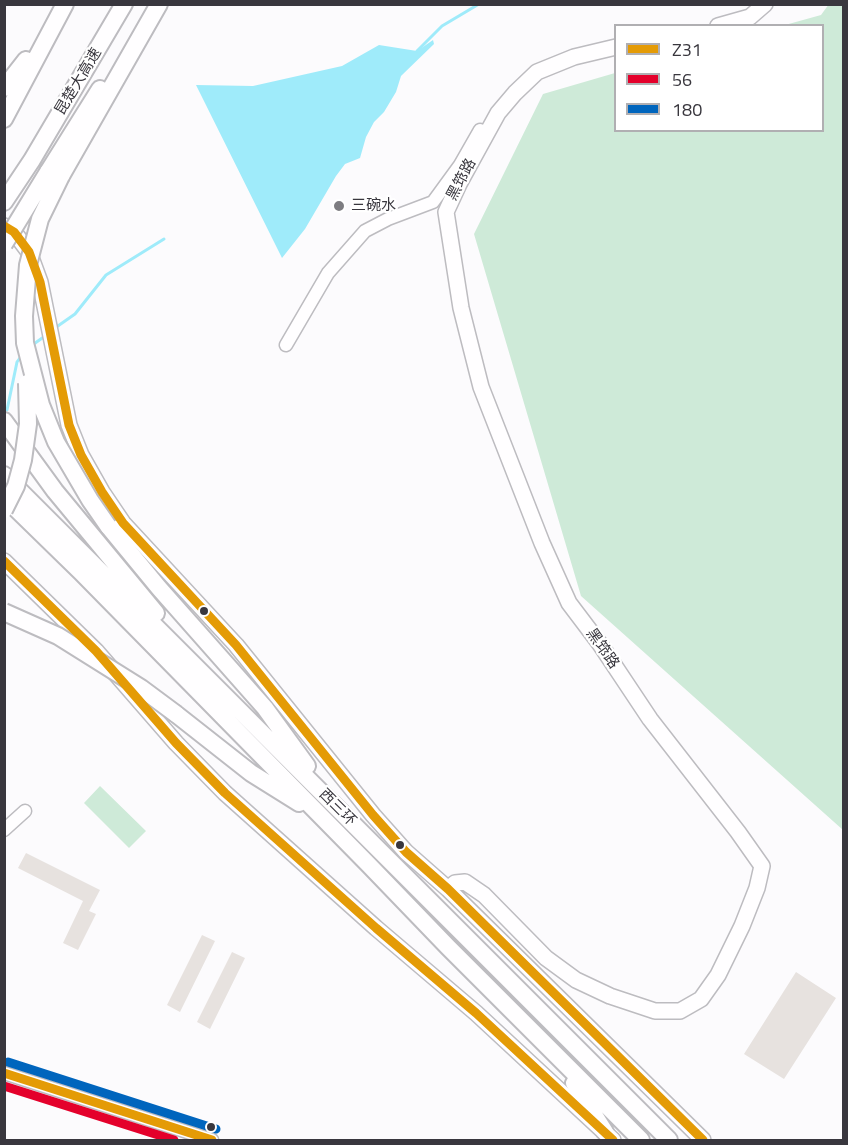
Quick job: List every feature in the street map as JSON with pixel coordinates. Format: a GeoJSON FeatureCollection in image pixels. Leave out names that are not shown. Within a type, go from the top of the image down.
{"type":"FeatureCollection","features":[{"type":"Feature","properties":{"kind":"highway"},"geometry":{"type":"LineString","coordinates":[[4,88],[30,56],[64,4]]}},
{"type":"Feature","properties":{"kind":"highway"},"geometry":{"type":"LineString","coordinates":[[4,119],[64,4]]}},
{"type":"Feature","properties":{"kind":"highway","name":"昆楚大高速"},"geometry":{"type":"LineString","coordinates":[[4,202],[32,160],[124,4]]}},
{"type":"Feature","properties":{"kind":"highway"},"geometry":{"type":"LineString","coordinates":[[8,504],[16,486],[26,446],[28,401],[25,292],[33,244],[40,219],[54,174],[151,4]]}},
{"type":"Feature","properties":{"kind":"highway"},"geometry":{"type":"LineString","coordinates":[[4,244],[98,115],[159,4]]}},
{"type":"Feature","properties":{"kind":"highway"},"geometry":{"type":"LineString","coordinates":[[25,343],[41,405],[56,442],[90,500],[108,526],[159,588],[265,708],[331,814]]}},
{"type":"Feature","properties":{"kind":"highway"},"geometry":{"type":"LineString","coordinates":[[4,421],[55,491],[207,677]]}},
{"type":"Feature","properties":{"kind":"highway","name":"西三环"},"geometry":{"type":"LineString","coordinates":[[4,475],[207,677],[559,1060],[641,1140]]}},
{"type":"Feature","properties":{"kind":"highway","name":"西三环"},"geometry":{"type":"LineString","coordinates":[[8,504],[669,1140]]}},
{"type":"Feature","properties":{"kind":"highway"},"geometry":{"type":"LineString","coordinates":[[4,612],[58,636],[141,688],[251,773],[331,814]]}},
{"type":"Feature","properties":{"kind":"highway"},"geometry":{"type":"LineString","coordinates":[[559,1060],[609,1136]]}},
{"type":"Feature","properties":{"kind":"main road"},"geometry":{"type":"LineString","coordinates":[[725,24],[750,17],[765,4]]}},
{"type":"Feature","properties":{"kind":"main road","name":"黑筇路"},"geometry":{"type":"LineString","coordinates":[[448,889],[455,883],[465,882],[484,895],[546,958],[576,980],[610,996],[655,1011],[680,1011],[701,999],[718,975],[742,926],[757,888],[762,866],[650,719],[600,644],[569,603],[542,543],[481,387],[461,308],[446,212],[494,122],[515,93],[537,72],[574,57],[614,47]]}},
{"type":"Feature","properties":{"kind":"main road"},"geometry":{"type":"LineString","coordinates":[[4,226],[14,232],[29,252],[40,282],[69,425],[81,455],[123,523],[236,645],[373,815],[406,852],[448,889],[703,1140]]}},
{"type":"Feature","properties":{"kind":"main road"},"geometry":{"type":"LineString","coordinates":[[4,561],[96,651],[176,743],[225,793],[376,928],[476,1013],[609,1136]]}},
{"type":"Feature","properties":{"kind":"street"},"geometry":{"type":"LineString","coordinates":[[286,345],[328,273],[365,231],[388,219],[433,202],[460,165],[483,126],[494,122]]}},
{"type":"Feature","properties":{"kind":"street"},"geometry":{"type":"LineString","coordinates":[[4,831],[25,810]]}},
{"type":"Feature","properties":{"kind":"street"},"geometry":{"type":"LineString","coordinates":[[4,1073],[212,1140]]}},
{"type":"Feature","properties":{"kind":"green space"},"geometry":{"type":"Polygon","coordinates":[[[829,4],[844,5],[843,830],[581,596],[474,234],[543,94],[614,73],[614,132],[824,132],[824,24],[789,24],[821,15],[829,4]]]}},
{"type":"Feature","properties":{"kind":"green space"},"geometry":{"type":"Polygon","coordinates":[[[100,786],[146,831],[129,848],[84,803],[100,786]]]}},
{"type":"Feature","properties":{"kind":"water","name":"三碗水"},"geometry":{"type":"Polygon","coordinates":[[[433,40],[434,44],[401,76],[396,92],[366,137],[360,158],[345,164],[305,229],[282,258],[196,85],[253,86],[342,66],[379,45],[417,51],[433,40]]]}},
{"type":"Feature","properties":{"kind":"building"},"geometry":{"type":"Polygon","coordinates":[[[26,853],[100,890],[89,911],[96,914],[78,950],[63,943],[83,901],[18,868],[26,853]]]}},
{"type":"Feature","properties":{"kind":"building"},"geometry":{"type":"Polygon","coordinates":[[[202,935],[215,941],[180,1012],[167,1005],[202,935]]]}},
{"type":"Feature","properties":{"kind":"building"},"geometry":{"type":"Polygon","coordinates":[[[232,952],[245,958],[210,1029],[197,1022],[232,952]]]}},
{"type":"Feature","properties":{"kind":"building"},"geometry":{"type":"Polygon","coordinates":[[[796,972],[836,998],[784,1079],[744,1054],[796,972]]]}},
{"type":"Feature","properties":{"kind":"waterway"},"geometry":{"type":"LineString","coordinates":[[417,51],[442,26],[479,4]]}},
{"type":"Feature","properties":{"kind":"waterway"},"geometry":{"type":"LineString","coordinates":[[55,328],[75,314],[106,275],[164,239]]}},
{"type":"Feature","properties":{"kind":"waterway"},"geometry":{"type":"LineString","coordinates":[[31,346],[45,336]]}},
{"type":"Feature","properties":{"kind":"waterway"},"geometry":{"type":"LineString","coordinates":[[7,410],[17,362],[22,355]]}},
{"type":"Feature","properties":{"kind":"transit line","name":"Z31"},"geometry":{"type":"LineString","coordinates":[[4,226],[14,232],[29,252],[40,282],[69,425],[81,455],[123,523],[236,645],[373,815],[406,852],[448,889],[703,1140]]}},
{"type":"Feature","properties":{"kind":"transit line","name":"Z31"},"geometry":{"type":"LineString","coordinates":[[4,561],[96,651],[176,743],[225,793],[376,928],[476,1013],[613,1140]]}},
{"type":"Feature","properties":{"kind":"transit line","name":"180"},"geometry":{"type":"LineString","coordinates":[[8,1062],[216,1129]]}},
{"type":"Feature","properties":{"kind":"transit line","name":"Z31"},"geometry":{"type":"LineString","coordinates":[[4,1073],[212,1140]]}},
{"type":"Feature","properties":{"kind":"transit line","name":"56"},"geometry":{"type":"LineString","coordinates":[[4,1086],[174,1140]]}},
{"type":"Feature","properties":{"kind":"place","name":"三碗水"},"geometry":{"type":"Point","coordinates":[339,206]}}]}
